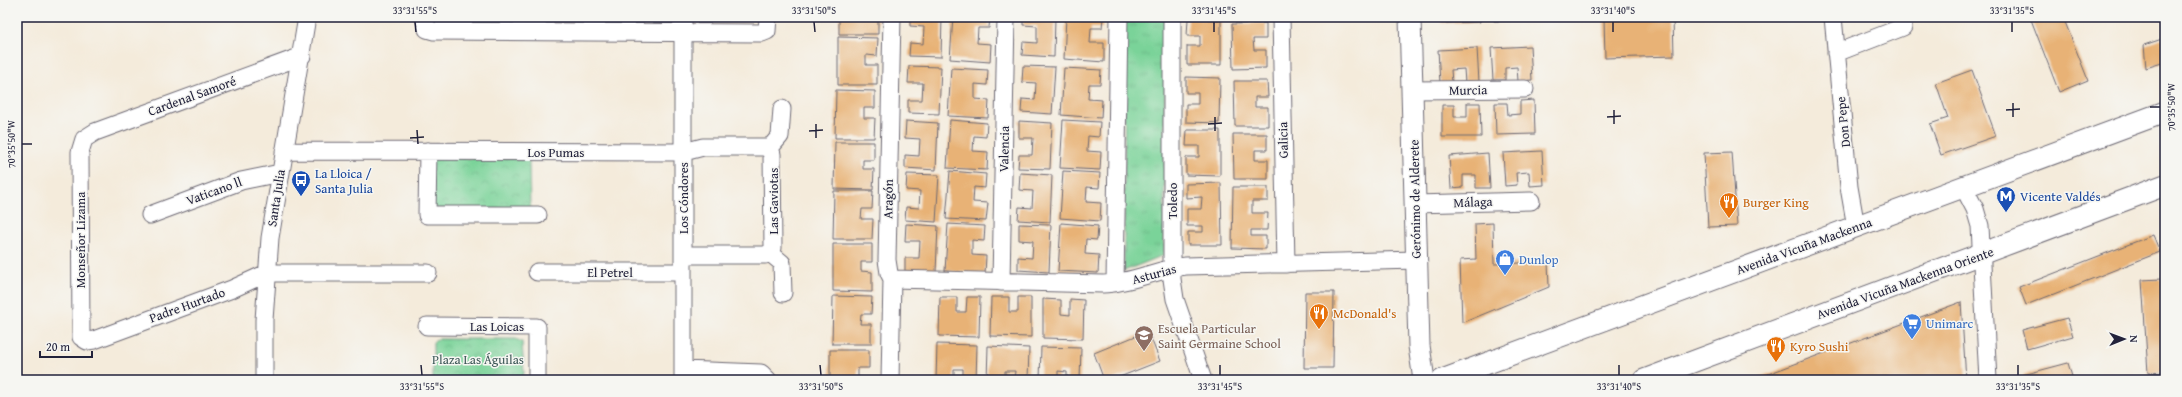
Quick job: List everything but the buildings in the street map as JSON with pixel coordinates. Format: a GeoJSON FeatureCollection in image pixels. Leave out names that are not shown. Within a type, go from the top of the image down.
{"type":"FeatureCollection","features":[{"type":"Feature","properties":{"kind":"main road","name":"Gerónimo de Alderete"},"geometry":{"type":"LineString","coordinates":[[1410,17],[1419,346],[1424,380]]}},
{"type":"Feature","properties":{"kind":"main road","name":"Avenida Vicuña Mackenna"},"geometry":{"type":"LineString","coordinates":[[1442,380],[2165,112]]}},
{"type":"Feature","properties":{"kind":"main road","name":"Avenida Vicuña Mackenna Oriente"},"geometry":{"type":"LineString","coordinates":[[1644,380],[2165,185]]}},
{"type":"Feature","properties":{"kind":"street","name":"Santa Julia"},"geometry":{"type":"LineString","coordinates":[[264,380],[264,320],[270,238],[280,173],[302,56],[307,17]]}},
{"type":"Feature","properties":{"kind":"street"},"geometry":{"type":"LineString","coordinates":[[424,17],[427,29],[434,31],[553,24],[683,34],[762,33],[767,31],[768,17]]}},
{"type":"Feature","properties":{"kind":"street","name":"Los Cóndores"},"geometry":{"type":"LineString","coordinates":[[683,17],[683,375]]}},
{"type":"Feature","properties":{"kind":"street","name":"Aragón"},"geometry":{"type":"LineString","coordinates":[[890,380],[892,279],[889,273],[887,260],[892,17]]}},
{"type":"Feature","properties":{"kind":"street","name":"Valencia"},"geometry":{"type":"LineString","coordinates":[[1001,282],[1006,17]]}},
{"type":"Feature","properties":{"kind":"street"},"geometry":{"type":"LineString","coordinates":[[1115,283],[1119,17]]}},
{"type":"Feature","properties":{"kind":"street","name":"Toledo"},"geometry":{"type":"LineString","coordinates":[[1172,17],[1172,268],[1174,295],[1202,380]]}},
{"type":"Feature","properties":{"kind":"street","name":"Galicia"},"geometry":{"type":"LineString","coordinates":[[1281,17],[1286,264]]}},
{"type":"Feature","properties":{"kind":"street","name":"Don Pepe"},"geometry":{"type":"LineString","coordinates":[[1833,17],[1849,187],[1856,227]]}},
{"type":"Feature","properties":{"kind":"street"},"geometry":{"type":"LineString","coordinates":[[1836,53],[1903,27]]}},
{"type":"Feature","properties":{"kind":"street","name":"Cardenal Samoré"},"geometry":{"type":"LineString","coordinates":[[84,140],[95,132],[302,56]]}},
{"type":"Feature","properties":{"kind":"street","name":"Murcia"},"geometry":{"type":"LineString","coordinates":[[1412,90],[1525,89]]}},
{"type":"Feature","properties":{"kind":"street"},"geometry":{"type":"LineString","coordinates":[[769,149],[780,136],[782,108]]}},
{"type":"Feature","properties":{"kind":"street","name":"Monseñor Lizama"},"geometry":{"type":"LineString","coordinates":[[83,340],[79,330],[80,152],[84,140]]}},
{"type":"Feature","properties":{"kind":"street","name":"Las Gaviotas"},"geometry":{"type":"LineString","coordinates":[[683,264],[765,255],[770,253],[773,248],[772,154],[769,149],[764,146],[703,147],[684,152]]}},
{"type":"Feature","properties":{"kind":"street","name":"Los Pumas"},"geometry":{"type":"LineString","coordinates":[[284,151],[684,152]]}},
{"type":"Feature","properties":{"kind":"street"},"geometry":{"type":"LineString","coordinates":[[428,151],[428,215],[538,215]]}},
{"type":"Feature","properties":{"kind":"street","name":"Vaticano ll"},"geometry":{"type":"LineString","coordinates":[[150,215],[241,180],[280,173]]}},
{"type":"Feature","properties":{"kind":"street"},"geometry":{"type":"LineString","coordinates":[[1963,186],[1975,209],[1980,226],[1988,380]]}},
{"type":"Feature","properties":{"kind":"street","name":"Málaga"},"geometry":{"type":"LineString","coordinates":[[1415,204],[1532,201]]}},
{"type":"Feature","properties":{"kind":"street"},"geometry":{"type":"LineString","coordinates":[[770,253],[779,259],[783,265],[783,293]]}},
{"type":"Feature","properties":{"kind":"street","name":"Asturias"},"geometry":{"type":"LineString","coordinates":[[892,279],[1115,283],[1172,268],[1416,260]]}},
{"type":"Feature","properties":{"kind":"street","name":"El Petrel"},"geometry":{"type":"LineString","coordinates":[[537,272],[683,264]]}},
{"type":"Feature","properties":{"kind":"street"},"geometry":{"type":"LineString","coordinates":[[267,272],[428,273]]}},
{"type":"Feature","properties":{"kind":"street","name":"Padre Hurtado"},"geometry":{"type":"LineString","coordinates":[[83,340],[94,340],[232,288],[267,272]]}},
{"type":"Feature","properties":{"kind":"street","name":"Las Loicas"},"geometry":{"type":"LineString","coordinates":[[427,326],[538,326],[537,380]]}},
{"type":"Feature","properties":{"kind":"street"},"geometry":{"type":"LineString","coordinates":[[683,375],[761,373],[768,380]]}},
{"type":"Feature","properties":{"kind":"green space"},"geometry":{"type":"Polygon","coordinates":[[[429,17],[549,17],[549,21],[429,22],[429,17]]]}},
{"type":"Feature","properties":{"kind":"green space"},"geometry":{"type":"Polygon","coordinates":[[[1125,17],[1165,17],[1164,255],[1124,271],[1125,17]]]}},
{"type":"Feature","properties":{"kind":"green space"},"geometry":{"type":"Polygon","coordinates":[[[431,158],[529,159],[530,209],[431,209],[431,158]]]}},
{"type":"Feature","properties":{"kind":"green space","name":"Plaza Las Águilas"},"geometry":{"type":"Polygon","coordinates":[[[439,339],[516,339],[522,342],[524,374],[518,379],[433,379],[433,342],[439,339]]]}},
{"type":"Feature","properties":{"kind":"place","name":"La Lloica / Santa Julia"},"geometry":{"type":"Point","coordinates":[301,197]}},
{"type":"Feature","properties":{"kind":"place","name":"Vicente Valdés"},"geometry":{"type":"Point","coordinates":[2006,213]}},
{"type":"Feature","properties":{"kind":"place","name":"Burger King"},"geometry":{"type":"Point","coordinates":[1729,219]}},
{"type":"Feature","properties":{"kind":"place","name":"Dunlop"},"geometry":{"type":"Point","coordinates":[1505,276]}},
{"type":"Feature","properties":{"kind":"place","name":"McDonald's"},"geometry":{"type":"Point","coordinates":[1319,330]}},
{"type":"Feature","properties":{"kind":"place","name":"Unimarc"},"geometry":{"type":"Point","coordinates":[1912,340]}},
{"type":"Feature","properties":{"kind":"place","name":"Escuela Particular Saint Germaine School"},"geometry":{"type":"Point","coordinates":[1144,352]}},
{"type":"Feature","properties":{"kind":"place","name":"Kyro Sushi"},"geometry":{"type":"Point","coordinates":[1776,363]}}]}
